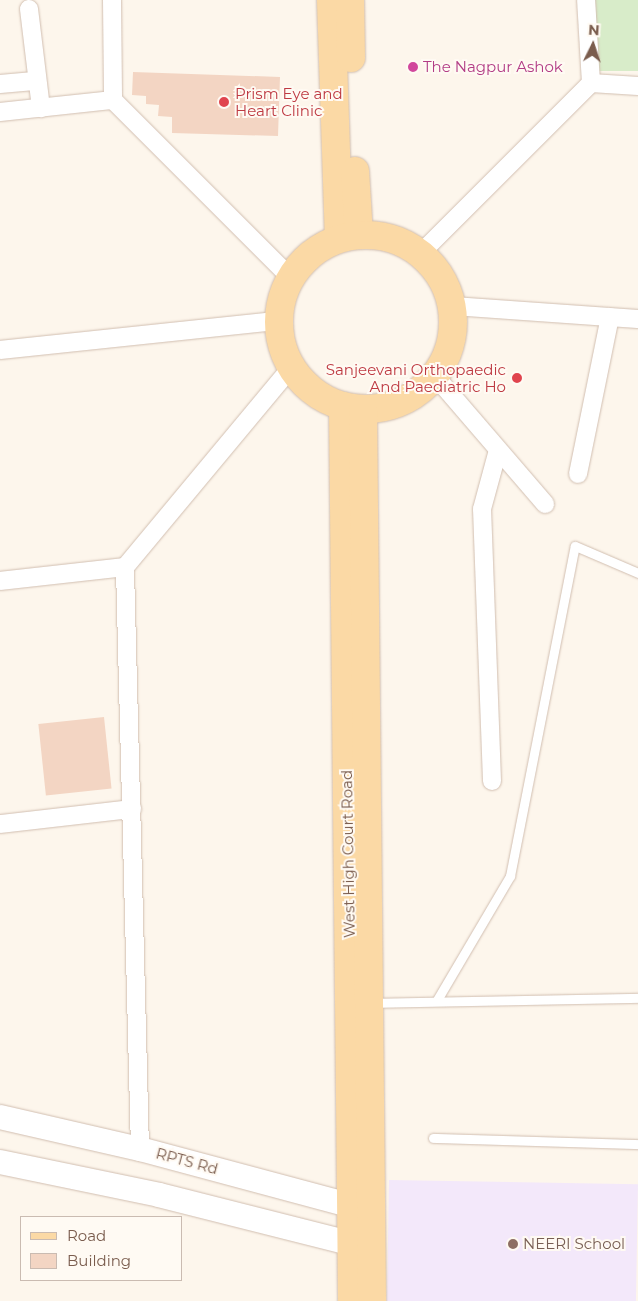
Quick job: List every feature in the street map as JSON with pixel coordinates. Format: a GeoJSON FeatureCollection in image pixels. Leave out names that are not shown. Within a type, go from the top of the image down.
{"type":"FeatureCollection","features":[{"type":"Feature","properties":{"kind":"main road"},"geometry":{"type":"LineString","coordinates":[[331,0],[349,236]]}},
{"type":"Feature","properties":{"kind":"main road"},"geometry":{"type":"LineString","coordinates":[[349,236],[350,0]]}},
{"type":"Feature","properties":{"kind":"main road"},"geometry":{"type":"LineString","coordinates":[[349,236],[395,240],[421,253],[440,274],[453,306],[454,330],[448,354],[435,376],[415,394],[399,402],[353,408],[305,385],[292,368],[281,346],[278,321],[290,277],[303,260],[349,236]]}},
{"type":"Feature","properties":{"kind":"main road","name":"West High Court Road"},"geometry":{"type":"LineString","coordinates":[[353,408],[369,1003],[362,1208]]}},
{"type":"Feature","properties":{"kind":"main road","name":"West High Court Road"},"geometry":{"type":"LineString","coordinates":[[352,1301],[362,1247],[353,408]]}},
{"type":"Feature","properties":{"kind":"main road","name":"West High Court Road"},"geometry":{"type":"LineString","coordinates":[[362,1247],[372,1301]]}},
{"type":"Feature","properties":{"kind":"street"},"geometry":{"type":"LineString","coordinates":[[112,0],[113,100],[290,277]]}},
{"type":"Feature","properties":{"kind":"street"},"geometry":{"type":"LineString","coordinates":[[421,253],[591,83],[586,0]]}},
{"type":"Feature","properties":{"kind":"street"},"geometry":{"type":"LineString","coordinates":[[29,9],[41,108]]}},
{"type":"Feature","properties":{"kind":"street"},"geometry":{"type":"LineString","coordinates":[[0,84],[37,81]]}},
{"type":"Feature","properties":{"kind":"street"},"geometry":{"type":"LineString","coordinates":[[591,83],[638,86]]}},
{"type":"Feature","properties":{"kind":"street"},"geometry":{"type":"LineString","coordinates":[[0,112],[113,100]]}},
{"type":"Feature","properties":{"kind":"street"},"geometry":{"type":"LineString","coordinates":[[453,306],[638,319]]}},
{"type":"Feature","properties":{"kind":"street"},"geometry":{"type":"LineString","coordinates":[[578,474],[610,317]]}},
{"type":"Feature","properties":{"kind":"street"},"geometry":{"type":"LineString","coordinates":[[0,350],[278,321]]}},
{"type":"Feature","properties":{"kind":"street"},"geometry":{"type":"LineString","coordinates":[[140,1149],[125,567],[292,368]]}},
{"type":"Feature","properties":{"kind":"street"},"geometry":{"type":"LineString","coordinates":[[435,376],[545,504]]}},
{"type":"Feature","properties":{"kind":"street"},"geometry":{"type":"LineString","coordinates":[[492,781],[482,509],[498,450]]}},
{"type":"Feature","properties":{"kind":"street"},"geometry":{"type":"LineString","coordinates":[[0,581],[125,567]]}},
{"type":"Feature","properties":{"kind":"street"},"geometry":{"type":"LineString","coordinates":[[0,824],[132,809]]}},
{"type":"Feature","properties":{"kind":"street","name":"RPTS Rd"},"geometry":{"type":"LineString","coordinates":[[0,1117],[140,1149],[362,1208]]}},
{"type":"Feature","properties":{"kind":"street"},"geometry":{"type":"LineString","coordinates":[[0,1162],[159,1195],[362,1247]]}},
{"type":"Feature","properties":{"kind":"lane"},"geometry":{"type":"LineString","coordinates":[[437,1000],[510,876],[575,546],[638,573]]}},
{"type":"Feature","properties":{"kind":"lane"},"geometry":{"type":"LineString","coordinates":[[369,1003],[437,1000],[638,998]]}},
{"type":"Feature","properties":{"kind":"lane"},"geometry":{"type":"LineString","coordinates":[[433,1138],[638,1144]]}},
{"type":"Feature","properties":{"kind":"shaded area","name":"NEERI School"},"geometry":{"type":"Polygon","coordinates":[[[389,1180],[638,1184],[636,1301],[387,1301],[389,1180]]]}},
{"type":"Feature","properties":{"kind":"green space"},"geometry":{"type":"Polygon","coordinates":[[[595,0],[638,0],[638,71],[595,71],[595,0]]]}},
{"type":"Feature","properties":{"kind":"building"},"geometry":{"type":"Polygon","coordinates":[[[133,72],[280,77],[278,136],[172,133],[172,117],[158,116],[159,105],[146,104],[146,96],[132,95],[133,72]]]}},
{"type":"Feature","properties":{"kind":"building"},"geometry":{"type":"Polygon","coordinates":[[[104,717],[112,789],[46,796],[38,724],[104,717]]]}},
{"type":"Feature","properties":{"kind":"place","name":"The Nagpur Ashok"},"geometry":{"type":"Point","coordinates":[413,67]}},
{"type":"Feature","properties":{"kind":"place","name":"Prism Eye and Heart Clinic"},"geometry":{"type":"Point","coordinates":[224,102]}},
{"type":"Feature","properties":{"kind":"place","name":"Sanjeevani Orthopaedic And Paediatric Ho"},"geometry":{"type":"Point","coordinates":[517,378]}},
{"type":"Feature","properties":{"kind":"place","name":"NEERI School"},"geometry":{"type":"Point","coordinates":[513,1244]}}]}
